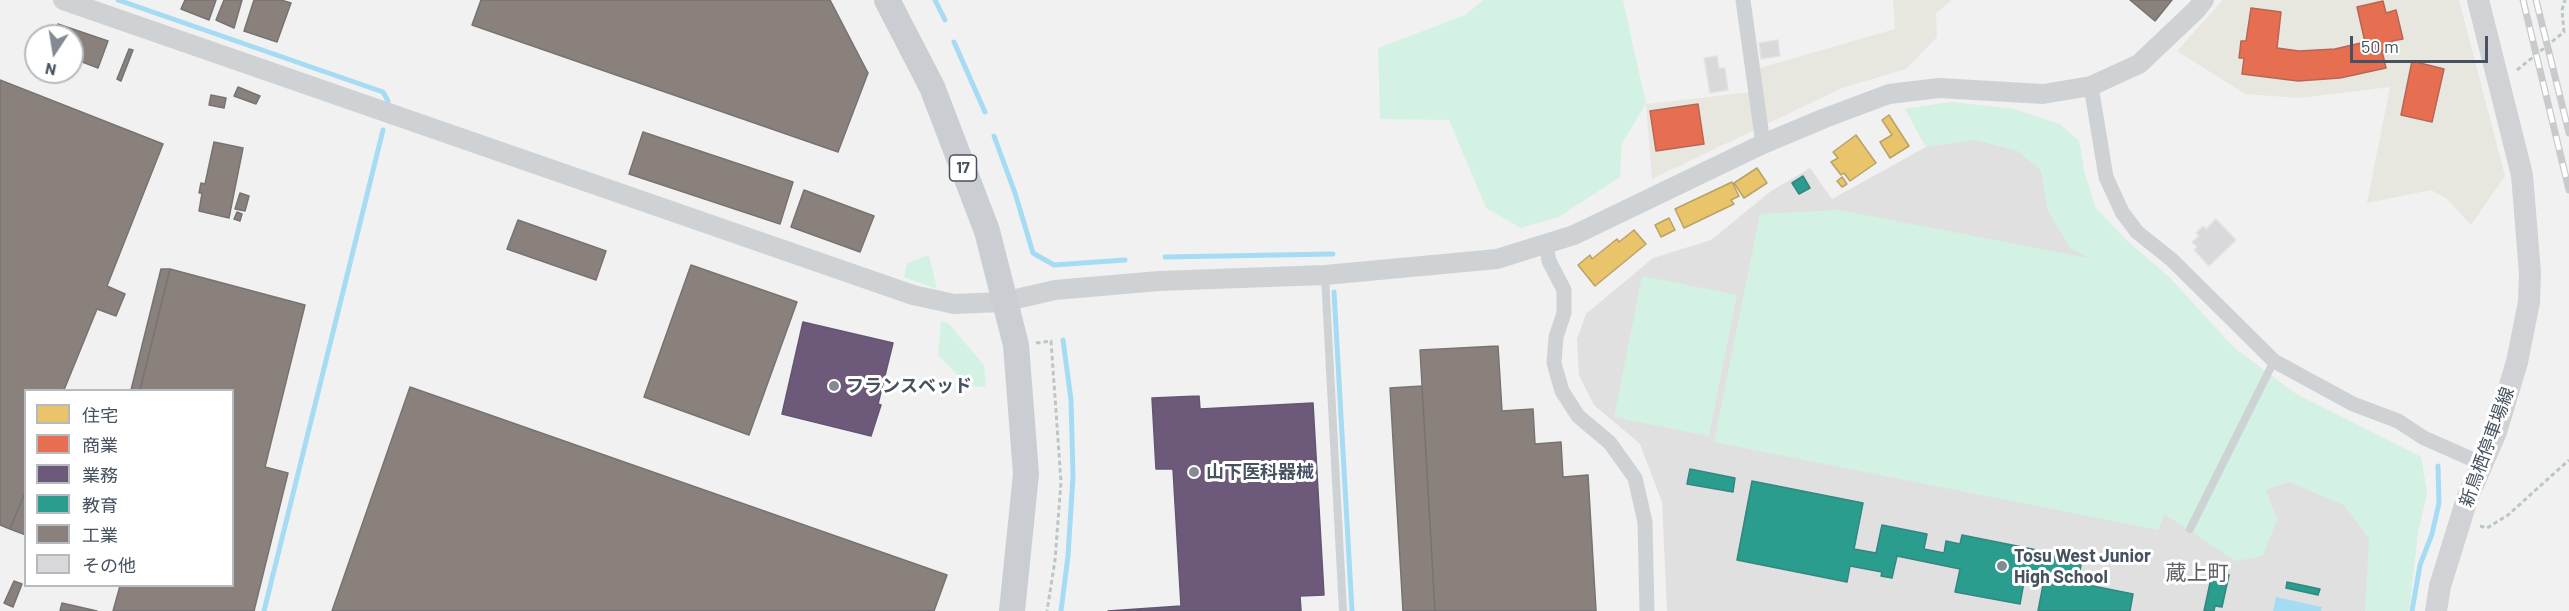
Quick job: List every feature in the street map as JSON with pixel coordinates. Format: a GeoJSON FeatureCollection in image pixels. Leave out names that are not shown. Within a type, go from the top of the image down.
{"type":"FeatureCollection","features":[{"type":"Feature","properties":{"kind":"main road","name":"17"},"geometry":{"type":"LineString","coordinates":[[887,0],[932,87],[987,231],[1003,302],[1016,345],[1026,474],[1012,611]]}},
{"type":"Feature","properties":{"kind":"main road","name":"新鳥栖停車場線"},"geometry":{"type":"LineString","coordinates":[[2436,611],[2440,586],[2467,500],[2496,432],[2517,362],[2529,302],[2530,273],[2522,175],[2478,0]]}},
{"type":"Feature","properties":{"kind":"street"},"geometry":{"type":"LineString","coordinates":[[63,0],[913,295],[954,304],[1003,302],[1054,290],[1148,282],[1325,275],[1497,260],[1574,235],[1763,144],[1889,94],[1939,88],[2043,94],[2091,86],[2139,64],[2204,0]]}},
{"type":"Feature","properties":{"kind":"street"},"geometry":{"type":"LineString","coordinates":[[1743,0],[1763,144]]}},
{"type":"Feature","properties":{"kind":"street"},"geometry":{"type":"LineString","coordinates":[[2091,86],[2106,177],[2122,212],[2137,232],[2172,260],[2274,361],[2353,404],[2398,421],[2424,438],[2483,464]]}},
{"type":"Feature","properties":{"kind":"street"},"geometry":{"type":"LineString","coordinates":[[1546,244],[1549,261],[1564,290],[1564,313],[1556,337],[1554,363],[1562,392],[1578,416],[1610,443],[1635,478],[1645,522],[1647,611]]}},
{"type":"Feature","properties":{"kind":"lane"},"geometry":{"type":"LineString","coordinates":[[1325,275],[1343,611]]}},
{"type":"Feature","properties":{"kind":"lane"},"geometry":{"type":"LineString","coordinates":[[2190,529],[2274,361]]}},
{"type":"Feature","properties":{"kind":"path"},"geometry":{"type":"LineString","coordinates":[[2517,70],[2564,32],[2562,10],[2565,0]]}},
{"type":"Feature","properties":{"kind":"path"},"geometry":{"type":"LineString","coordinates":[[1016,345],[1052,341],[1061,482],[1055,560],[1047,611]]}},
{"type":"Feature","properties":{"kind":"path"},"geometry":{"type":"LineString","coordinates":[[2461,519],[2487,528],[2508,516],[2569,460]]}},
{"type":"Feature","properties":{"kind":"shaded area"},"geometry":{"type":"Polygon","coordinates":[[[1893,0],[1952,0],[1936,13],[1937,37],[1906,69],[1842,88],[1652,179],[1646,104],[1751,92],[1756,69],[1895,29],[1893,0]]]}},
{"type":"Feature","properties":{"kind":"shaded area"},"geometry":{"type":"Polygon","coordinates":[[[2223,0],[2459,0],[2505,176],[2471,225],[2446,198],[2431,190],[2367,203],[2390,87],[2299,98],[2245,94],[2177,51],[2223,0]]]}},
{"type":"Feature","properties":{"kind":"shaded area"},"geometry":{"type":"Polygon","coordinates":[[[1951,102],[2014,109],[2059,124],[2079,141],[2084,171],[2095,207],[2128,242],[2169,277],[2233,347],[2296,394],[2421,457],[2427,494],[2418,531],[2409,611],[1667,611],[1662,502],[1640,444],[1594,405],[1579,375],[1577,339],[1586,314],[1653,258],[1711,240],[1771,191],[1810,168],[1832,199],[1926,147],[1905,109],[1951,102]]]}},
{"type":"Feature","properties":{"kind":"green space"},"geometry":{"type":"Polygon","coordinates":[[[1483,0],[1623,0],[1646,104],[1622,143],[1620,177],[1559,217],[1521,228],[1486,208],[1449,120],[1380,119],[1378,48],[1465,15],[1483,0]]]}},
{"type":"Feature","properties":{"kind":"green space"},"geometry":{"type":"Polygon","coordinates":[[[1951,102],[2014,109],[2059,124],[2079,141],[2084,171],[2095,207],[2128,242],[2169,277],[2233,347],[2296,394],[2421,457],[2427,494],[2418,531],[2409,611],[2365,611],[2369,539],[2344,505],[2289,482],[2266,490],[2277,519],[2263,556],[2236,561],[2164,514],[2158,530],[1714,442],[1760,214],[1839,210],[2093,259],[2071,249],[2048,211],[2041,171],[2018,151],[1975,140],[1926,147],[1905,109],[1951,102]]]}},
{"type":"Feature","properties":{"kind":"green space"},"geometry":{"type":"Polygon","coordinates":[[[929,255],[937,289],[904,277],[907,263],[929,255]]]}},
{"type":"Feature","properties":{"kind":"green space"},"geometry":{"type":"Polygon","coordinates":[[[1642,276],[1737,295],[1709,436],[1614,417],[1642,276]]]}},
{"type":"Feature","properties":{"kind":"green space"},"geometry":{"type":"Polygon","coordinates":[[[941,321],[948,323],[984,365],[986,387],[968,386],[938,355],[941,321]]]}},
{"type":"Feature","properties":{"kind":"water"},"geometry":{"type":"Polygon","coordinates":[[[2276,597],[2322,607],[2321,611],[2273,611],[2276,597]]]}},
{"type":"Feature","properties":{"kind":"building: 住宅"},"geometry":{"type":"Polygon","coordinates":[[[1889,115],[1909,146],[1890,158],[1880,142],[1892,135],[1882,120],[1889,115]]]}},
{"type":"Feature","properties":{"kind":"building: 住宅"},"geometry":{"type":"Polygon","coordinates":[[[1856,135],[1876,163],[1850,181],[1844,173],[1841,175],[1831,162],[1838,158],[1833,152],[1856,135]]]}},
{"type":"Feature","properties":{"kind":"building: 住宅"},"geometry":{"type":"Polygon","coordinates":[[[1757,168],[1767,183],[1744,198],[1734,183],[1757,168]]]}},
{"type":"Feature","properties":{"kind":"building: 住宅"},"geometry":{"type":"Polygon","coordinates":[[[1842,177],[1847,184],[1842,187],[1837,181],[1842,177]]]}},
{"type":"Feature","properties":{"kind":"building: 住宅"},"geometry":{"type":"Polygon","coordinates":[[[1732,182],[1739,196],[1731,200],[1734,204],[1684,228],[1675,209],[1732,182]]]}},
{"type":"Feature","properties":{"kind":"building: 住宅"},"geometry":{"type":"Polygon","coordinates":[[[1669,218],[1675,230],[1661,237],[1655,225],[1669,218]]]}},
{"type":"Feature","properties":{"kind":"building: 住宅"},"geometry":{"type":"Polygon","coordinates":[[[1634,230],[1646,244],[1595,286],[1578,265],[1590,255],[1592,259],[1617,239],[1619,242],[1634,230]]]}},
{"type":"Feature","properties":{"kind":"building: 商業"},"geometry":{"type":"Polygon","coordinates":[[[2383,1],[2386,13],[2396,10],[2403,39],[2392,41],[2394,49],[2382,51],[2386,68],[2340,78],[2298,81],[2242,74],[2244,58],[2239,58],[2241,41],[2246,41],[2251,8],[2281,12],[2277,48],[2299,51],[2335,49],[2365,42],[2357,7],[2383,1]]]}},
{"type":"Feature","properties":{"kind":"building: 商業"},"geometry":{"type":"Polygon","coordinates":[[[2412,61],[2444,69],[2432,122],[2401,115],[2412,61]]]}},
{"type":"Feature","properties":{"kind":"building: 商業"},"geometry":{"type":"Polygon","coordinates":[[[1698,104],[1704,144],[1656,151],[1650,111],[1698,104]]]}},
{"type":"Feature","properties":{"kind":"building: 業務"},"geometry":{"type":"Polygon","coordinates":[[[803,322],[893,343],[878,404],[881,405],[871,436],[782,414],[803,322]]]}},
{"type":"Feature","properties":{"kind":"building: 業務"},"geometry":{"type":"Polygon","coordinates":[[[1199,396],[1200,409],[1313,403],[1324,595],[1300,596],[1301,611],[1108,611],[1181,606],[1173,469],[1156,469],[1152,398],[1199,396]]]}},
{"type":"Feature","properties":{"kind":"building: 教育"},"geometry":{"type":"Polygon","coordinates":[[[1803,176],[1810,188],[1799,194],[1792,183],[1803,176]]]}},
{"type":"Feature","properties":{"kind":"building: 教育"},"geometry":{"type":"Polygon","coordinates":[[[1690,469],[1735,478],[1733,492],[1687,484],[1690,469]]]}},
{"type":"Feature","properties":{"kind":"building: 教育"},"geometry":{"type":"Polygon","coordinates":[[[1752,481],[1863,503],[1854,549],[1876,553],[1882,525],[1927,534],[1924,549],[1944,553],[1946,541],[1960,544],[1962,535],[2082,559],[2078,583],[2133,594],[2130,611],[2038,611],[2043,585],[2024,582],[2020,604],[1955,592],[1960,569],[1897,556],[1892,578],[1881,576],[1882,572],[1850,566],[1847,582],[1737,560],[1752,481]]]}},
{"type":"Feature","properties":{"kind":"building: 教育"},"geometry":{"type":"Polygon","coordinates":[[[2214,564],[2224,565],[2223,573],[2229,575],[2222,607],[2215,606],[2214,611],[2204,611],[2214,564]]]}},
{"type":"Feature","properties":{"kind":"building: 教育"},"geometry":{"type":"Polygon","coordinates":[[[2287,582],[2320,589],[2318,595],[2286,588],[2287,582]]]}},
{"type":"Feature","properties":{"kind":"building: 工業"},"geometry":{"type":"Polygon","coordinates":[[[185,0],[216,0],[209,20],[181,9],[185,0]]]}},
{"type":"Feature","properties":{"kind":"building: 工業"},"geometry":{"type":"Polygon","coordinates":[[[224,0],[242,0],[234,28],[216,20],[224,0]]]}},
{"type":"Feature","properties":{"kind":"building: 工業"},"geometry":{"type":"Polygon","coordinates":[[[254,0],[281,0],[291,3],[277,42],[244,31],[254,0]]]}},
{"type":"Feature","properties":{"kind":"building: 工業"},"geometry":{"type":"Polygon","coordinates":[[[481,0],[830,0],[868,73],[838,152],[472,25],[481,0]]]}},
{"type":"Feature","properties":{"kind":"building: 工業"},"geometry":{"type":"Polygon","coordinates":[[[2130,0],[2172,0],[2155,21],[2130,0]]]}},
{"type":"Feature","properties":{"kind":"building: 工業"},"geometry":{"type":"Polygon","coordinates":[[[84,33],[108,41],[98,68],[84,63],[84,33]]]}},
{"type":"Feature","properties":{"kind":"building: 工業"},"geometry":{"type":"Polygon","coordinates":[[[129,49],[133,50],[121,81],[117,79],[129,49]]]}},
{"type":"Feature","properties":{"kind":"building: 工業"},"geometry":{"type":"Polygon","coordinates":[[[0,80],[163,144],[107,286],[125,294],[116,316],[97,309],[64,389],[24,389],[24,495],[10,529],[0,525],[0,80]]]}},
{"type":"Feature","properties":{"kind":"building: 工業"},"geometry":{"type":"Polygon","coordinates":[[[238,87],[260,96],[256,104],[234,96],[238,87]]]}},
{"type":"Feature","properties":{"kind":"building: 工業"},"geometry":{"type":"Polygon","coordinates":[[[211,95],[226,98],[224,108],[209,105],[211,95]]]}},
{"type":"Feature","properties":{"kind":"building: 工業"},"geometry":{"type":"Polygon","coordinates":[[[643,132],[793,182],[780,224],[629,174],[643,132]]]}},
{"type":"Feature","properties":{"kind":"building: 工業"},"geometry":{"type":"Polygon","coordinates":[[[214,142],[243,148],[229,218],[199,211],[201,183],[205,184],[214,142]]]}},
{"type":"Feature","properties":{"kind":"building: 工業"},"geometry":{"type":"Polygon","coordinates":[[[804,190],[874,216],[860,252],[791,227],[804,190]]]}},
{"type":"Feature","properties":{"kind":"building: 工業"},"geometry":{"type":"Polygon","coordinates":[[[240,193],[249,196],[245,211],[235,209],[240,193]]]}},
{"type":"Feature","properties":{"kind":"building: 工業"},"geometry":{"type":"Polygon","coordinates":[[[237,212],[242,214],[240,221],[234,219],[237,212]]]}},
{"type":"Feature","properties":{"kind":"building: 工業"},"geometry":{"type":"Polygon","coordinates":[[[518,220],[606,251],[596,280],[507,249],[518,220]]]}},
{"type":"Feature","properties":{"kind":"building: 工業"},"geometry":{"type":"Polygon","coordinates":[[[691,265],[797,302],[749,435],[644,397],[691,265]]]}},
{"type":"Feature","properties":{"kind":"building: 工業"},"geometry":{"type":"Polygon","coordinates":[[[161,269],[170,269],[140,389],[131,389],[161,269]]]}},
{"type":"Feature","properties":{"kind":"building: 工業"},"geometry":{"type":"Polygon","coordinates":[[[170,269],[305,305],[265,467],[288,473],[254,611],[113,611],[120,587],[234,587],[234,389],[140,389],[170,269]]]}},
{"type":"Feature","properties":{"kind":"building: 工業"},"geometry":{"type":"Polygon","coordinates":[[[1498,346],[1502,411],[1533,409],[1535,444],[1561,442],[1563,477],[1588,475],[1596,611],[1435,611],[1420,350],[1498,346]]]}},
{"type":"Feature","properties":{"kind":"building: 工業"},"geometry":{"type":"Polygon","coordinates":[[[1422,386],[1435,611],[1403,611],[1390,388],[1422,386]]]}},
{"type":"Feature","properties":{"kind":"building: 工業"},"geometry":{"type":"Polygon","coordinates":[[[410,387],[947,575],[934,611],[332,611],[410,387]]]}},
{"type":"Feature","properties":{"kind":"building: 工業"},"geometry":{"type":"Polygon","coordinates":[[[24,495],[24,534],[10,529],[24,495]]]}},
{"type":"Feature","properties":{"kind":"building: 工業"},"geometry":{"type":"Polygon","coordinates":[[[14,581],[22,584],[13,607],[4,603],[14,581]]]}},
{"type":"Feature","properties":{"kind":"building: 工業"},"geometry":{"type":"Polygon","coordinates":[[[62,603],[97,611],[60,611],[62,603]]]}},
{"type":"Feature","properties":{"kind":"building: その他"},"geometry":{"type":"Polygon","coordinates":[[[1778,40],[1780,56],[1761,59],[1759,43],[1778,40]]]}},
{"type":"Feature","properties":{"kind":"building: その他"},"geometry":{"type":"Polygon","coordinates":[[[1717,56],[1719,68],[1725,68],[1728,90],[1710,93],[1704,58],[1717,56]]]}},
{"type":"Feature","properties":{"kind":"building: その他"},"geometry":{"type":"Polygon","coordinates":[[[2216,219],[2236,240],[2209,266],[2194,250],[2197,247],[2192,242],[2199,236],[2196,233],[2203,226],[2206,229],[2216,219]]]}},
{"type":"Feature","properties":{"kind":"waterway"},"geometry":{"type":"LineString","coordinates":[[118,0],[383,92],[388,101]]}},
{"type":"Feature","properties":{"kind":"waterway"},"geometry":{"type":"LineString","coordinates":[[935,0],[945,20]]}},
{"type":"Feature","properties":{"kind":"waterway"},"geometry":{"type":"LineString","coordinates":[[954,42],[985,112]]}},
{"type":"Feature","properties":{"kind":"waterway"},"geometry":{"type":"LineString","coordinates":[[264,611],[383,130]]}},
{"type":"Feature","properties":{"kind":"waterway"},"geometry":{"type":"LineString","coordinates":[[994,136],[1015,193],[1033,253],[1054,265],[1125,260]]}},
{"type":"Feature","properties":{"kind":"waterway"},"geometry":{"type":"LineString","coordinates":[[1165,257],[1333,254]]}},
{"type":"Feature","properties":{"kind":"waterway"},"geometry":{"type":"LineString","coordinates":[[1334,292],[1352,611]]}},
{"type":"Feature","properties":{"kind":"waterway"},"geometry":{"type":"LineString","coordinates":[[1061,611],[1068,556],[1073,476],[1071,400],[1063,340]]}},
{"type":"Feature","properties":{"kind":"waterway"},"geometry":{"type":"LineString","coordinates":[[2412,611],[2420,565],[2432,534],[2439,503],[2438,466]]}},
{"type":"Feature","properties":{"kind":"railway"},"geometry":{"type":"LineString","coordinates":[[2523,0],[2569,190]]}},
{"type":"Feature","properties":{"kind":"railway"},"geometry":{"type":"LineString","coordinates":[[2536,0],[2569,133]]}},
{"type":"Feature","properties":{"kind":"place","name":"フランスベッド"},"geometry":{"type":"Point","coordinates":[834,386]}},
{"type":"Feature","properties":{"kind":"place","name":"山下医科器械"},"geometry":{"type":"Point","coordinates":[1194,472]}},
{"type":"Feature","properties":{"kind":"place","name":"Tosu West Junior High School"},"geometry":{"type":"Point","coordinates":[2002,566]}},
{"type":"Feature","properties":{"kind":"district","name":"蔵上町"},"geometry":{"type":"Point","coordinates":[2197,573]}}]}
